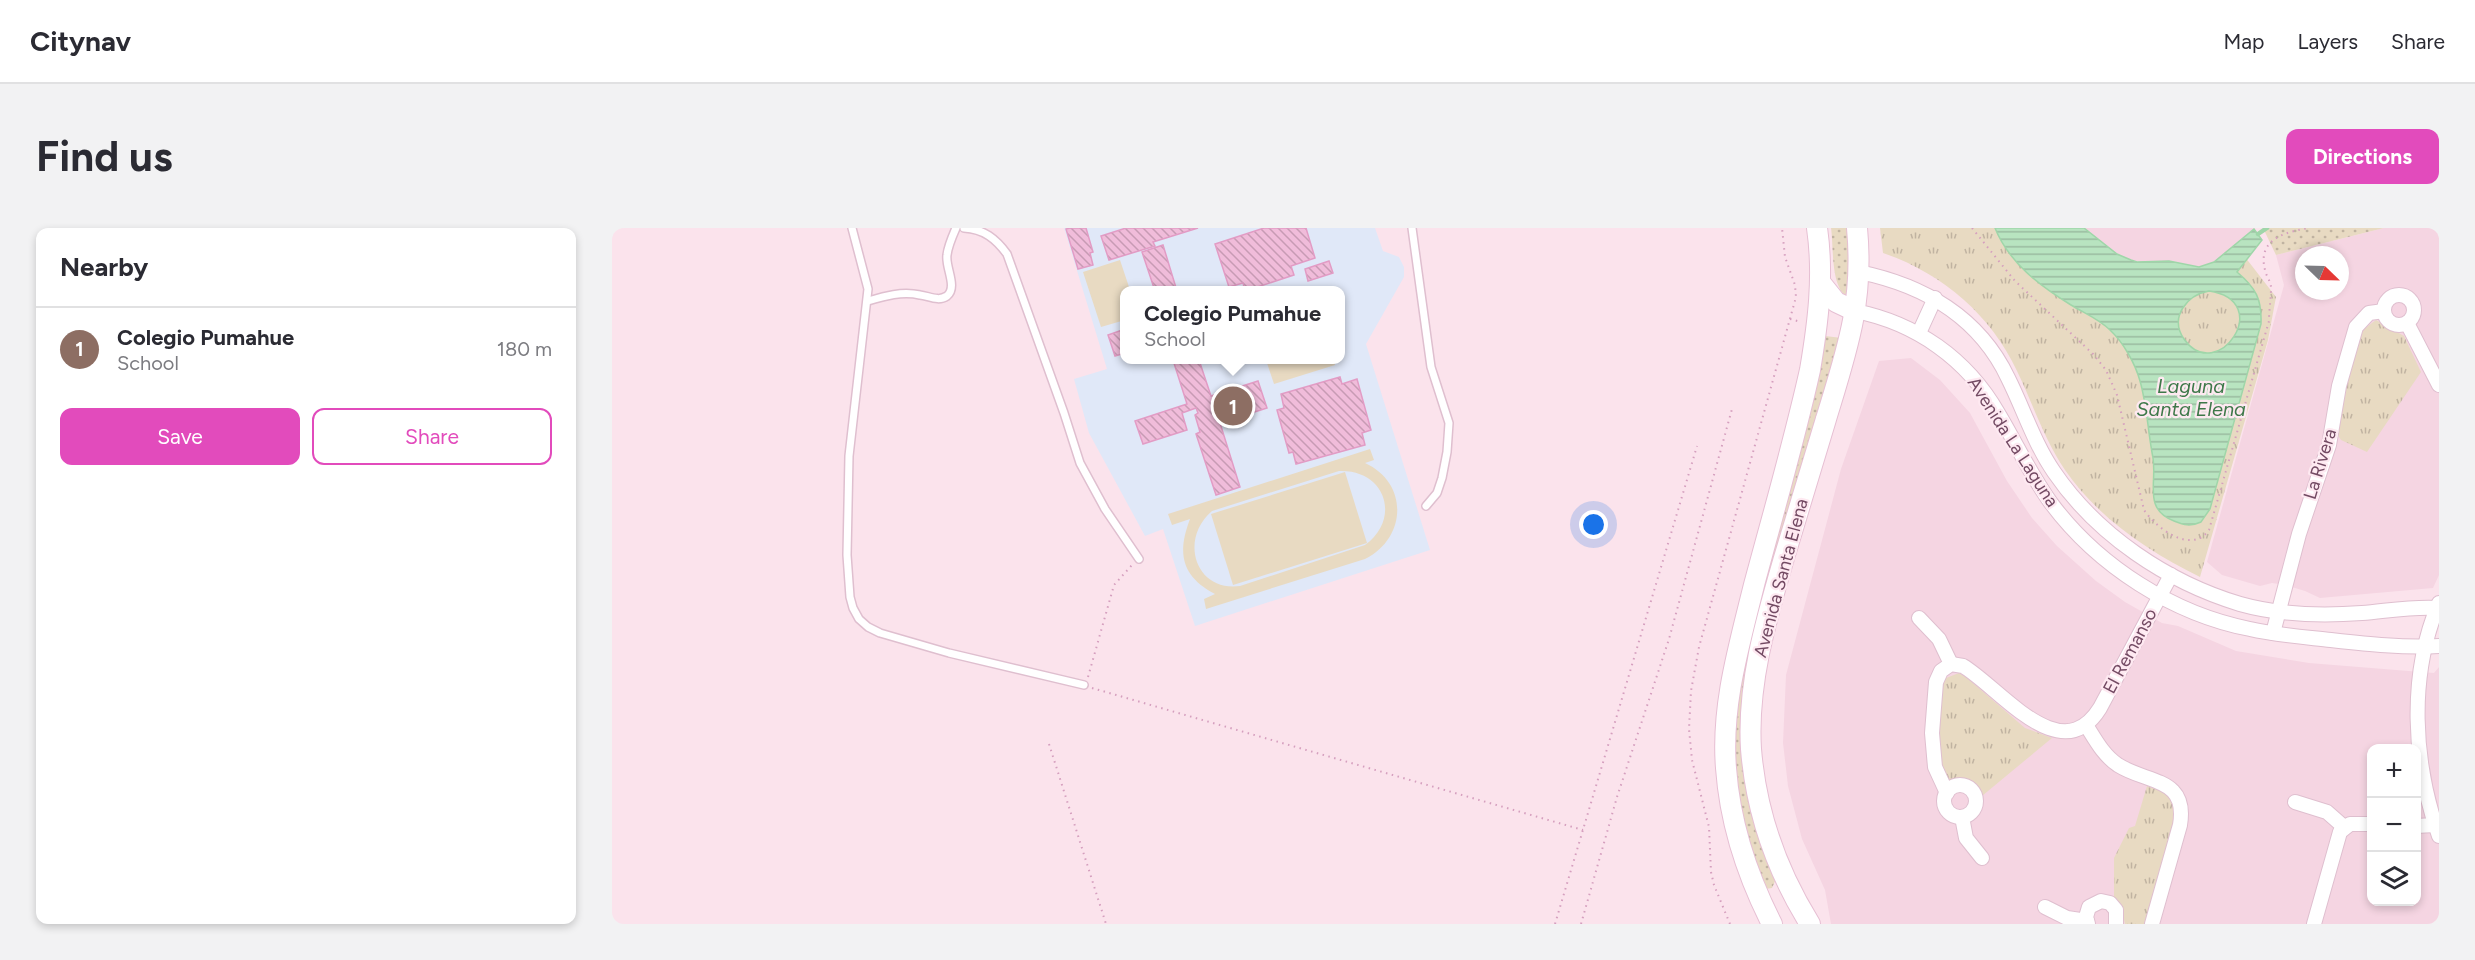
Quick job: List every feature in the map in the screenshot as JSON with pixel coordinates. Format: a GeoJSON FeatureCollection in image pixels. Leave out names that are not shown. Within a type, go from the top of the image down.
{"type":"FeatureCollection","features":[{"type":"Feature","properties":{"kind":"street","name":"Avenida Santa Elena"},"geometry":{"type":"LineString","coordinates":[[1772,924],[1759,900],[1745,864],[1732,815],[1726,766],[1727,711],[1737,650],[1810,370],[1817,327],[1820,282],[1817,228]]}},
{"type":"Feature","properties":{"kind":"street","name":"Avenida Santa Elena"},"geometry":{"type":"LineString","coordinates":[[1810,924],[1788,884],[1767,832],[1754,770],[1751,726],[1754,682],[1772,600],[1848,349],[1856,311],[1859,272],[1857,228]]}},
{"type":"Feature","properties":{"kind":"street","name":"Avenida La Laguna"},"geometry":{"type":"LineString","coordinates":[[1859,272],[1901,283],[1935,298],[1968,324],[1995,355],[2043,455],[2074,499],[2116,538],[2170,575],[2240,604],[2279,611],[2340,614],[2438,606]]}},
{"type":"Feature","properties":{"kind":"street"},"geometry":{"type":"LineString","coordinates":[[1820,282],[1836,302],[1856,311]]}},
{"type":"Feature","properties":{"kind":"street"},"geometry":{"type":"LineString","coordinates":[[2398,295],[2411,302],[2414,309],[2407,323],[2392,324],[2385,317],[2386,303],[2391,298],[2398,295]]}},
{"type":"Feature","properties":{"kind":"street"},"geometry":{"type":"LineString","coordinates":[[1919,333],[1935,298]]}},
{"type":"Feature","properties":{"kind":"street","name":"Avenida La Laguna"},"geometry":{"type":"LineString","coordinates":[[1856,311],[1893,321],[1919,333],[1947,352],[1980,386],[1998,412],[2038,483],[2064,518],[2109,561],[2159,595],[2211,618],[2273,633],[2394,647],[2432,646]]}},
{"type":"Feature","properties":{"kind":"street","name":"La Rivera"},"geometry":{"type":"LineString","coordinates":[[2273,633],[2299,534],[2329,445],[2340,380],[2356,327],[2369,313],[2384,311]]}},
{"type":"Feature","properties":{"kind":"street"},"geometry":{"type":"LineString","coordinates":[[2407,323],[2439,385]]}},
{"type":"Feature","properties":{"kind":"street","name":"El Remanso"},"geometry":{"type":"LineString","coordinates":[[2086,725],[2100,708],[2170,575]]}},
{"type":"Feature","properties":{"kind":"street"},"geometry":{"type":"LineString","coordinates":[[2421,827],[2437,831],[2424,783],[2418,730],[2419,691],[2432,646],[2438,606]]}},
{"type":"Feature","properties":{"kind":"street"},"geometry":{"type":"LineString","coordinates":[[1919,618],[1939,639],[1951,664],[1968,669],[2027,717],[2046,727],[2068,730],[2086,725],[2111,760],[2173,789],[2180,800],[2182,813],[2152,924]]}},
{"type":"Feature","properties":{"kind":"street"},"geometry":{"type":"LineString","coordinates":[[1947,793],[1935,767],[1932,733],[1936,682],[1941,671],[1951,664]]}},
{"type":"Feature","properties":{"kind":"street"},"geometry":{"type":"LineString","coordinates":[[1959,786],[1972,791],[1976,805],[1971,813],[1962,817],[1953,816],[1947,810],[1944,801],[1947,793],[1959,786]]}},
{"type":"Feature","properties":{"kind":"street"},"geometry":{"type":"LineString","coordinates":[[2295,802],[2327,812],[2344,827]]}},
{"type":"Feature","properties":{"kind":"street"},"geometry":{"type":"LineString","coordinates":[[1962,817],[1966,838],[1982,858]]}},
{"type":"Feature","properties":{"kind":"street"},"geometry":{"type":"LineString","coordinates":[[2314,924],[2337,838],[2344,827],[2355,823],[2367,824]]}},
{"type":"Feature","properties":{"kind":"street"},"geometry":{"type":"LineString","coordinates":[[1759,900],[1773,899],[1788,884]]}},
{"type":"Feature","properties":{"kind":"street"},"geometry":{"type":"LineString","coordinates":[[2044,907],[2067,918],[2087,923],[2089,908],[2101,901],[2110,903],[2116,910],[2116,924]]}},
{"type":"Feature","properties":{"kind":"lane"},"geometry":{"type":"LineString","coordinates":[[852,228],[866,273],[868,301],[849,456],[847,555],[849,597],[853,608],[859,619],[880,633],[949,653],[1084,685]]}},
{"type":"Feature","properties":{"kind":"lane"},"geometry":{"type":"LineString","coordinates":[[868,301],[904,293],[933,299],[945,297],[950,292],[952,282],[947,268],[947,256],[956,228]]}},
{"type":"Feature","properties":{"kind":"lane"},"geometry":{"type":"LineString","coordinates":[[964,228],[986,233],[998,241],[1006,254],[1080,463],[1105,508],[1139,559]]}},
{"type":"Feature","properties":{"kind":"lane"},"geometry":{"type":"LineString","coordinates":[[1412,228],[1431,367],[1449,423],[1442,478],[1437,493],[1426,506]]}},
{"type":"Feature","properties":{"kind":"path"},"geometry":{"type":"LineString","coordinates":[[1730,924],[1714,885],[1711,872],[1709,827],[1692,760],[1689,729],[1691,691],[1703,631],[1797,291],[1785,257],[1782,228]]}},
{"type":"Feature","properties":{"kind":"path"},"geometry":{"type":"LineString","coordinates":[[1972,228],[2015,281],[2093,354],[2106,370],[2117,394],[2144,510],[2153,522],[2174,536],[2189,540],[2205,536],[2209,530],[2269,321],[2271,285],[2265,269],[2264,251],[2270,243],[2288,232],[2309,228]]}},
{"type":"Feature","properties":{"kind":"path"},"geometry":{"type":"LineString","coordinates":[[1790,319],[1805,323]]}},
{"type":"Feature","properties":{"kind":"path"},"geometry":{"type":"LineString","coordinates":[[1581,924],[1617,797],[1669,639],[1732,409]]}},
{"type":"Feature","properties":{"kind":"path"},"geometry":{"type":"LineString","coordinates":[[1555,924],[1697,446]]}},
{"type":"Feature","properties":{"kind":"path"},"geometry":{"type":"LineString","coordinates":[[1139,559],[1122,574],[1114,585],[1096,653],[1084,685],[1583,830]]}},
{"type":"Feature","properties":{"kind":"path"},"geometry":{"type":"LineString","coordinates":[[1049,744],[1106,924]]}},
{"type":"Feature","properties":{"kind":"shaded area"},"geometry":{"type":"Polygon","coordinates":[[[1064,228],[1375,228],[1383,251],[1399,257],[1404,267],[1404,277],[1366,344],[1430,550],[1195,626],[1163,529],[1145,536],[1089,433],[1074,379],[1107,369],[1064,228]]]}},
{"type":"Feature","properties":{"kind":"shaded area"},"geometry":{"type":"Polygon","coordinates":[[[2084,228],[2255,228],[2214,262],[2200,267],[2169,261],[2137,262],[2131,260],[2117,254],[2084,228]]]}},
{"type":"Feature","properties":{"kind":"shaded area"},"geometry":{"type":"Polygon","coordinates":[[[2384,228],[2439,228],[2439,575],[2433,588],[2320,598],[2285,585],[2272,583],[2260,586],[2222,575],[2207,562],[2284,285],[2276,255],[2295,250],[2295,300],[2349,300],[2349,246],[2312,246],[2384,228]]]}},
{"type":"Feature","properties":{"kind":"shaded area"},"geometry":{"type":"Polygon","coordinates":[[[1911,358],[1940,380],[1970,413],[2007,481],[2032,518],[2057,546],[2096,581],[2125,602],[2162,623],[2178,626],[2236,651],[2309,663],[2434,673],[2439,667],[2439,924],[1831,924],[1825,890],[1802,839],[1788,786],[1783,743],[1786,675],[1841,469],[1879,361],[1911,358]]]}},
{"type":"Feature","properties":{"kind":"green space"},"geometry":{"type":"Polygon","coordinates":[[[1831,228],[1849,228],[1849,298],[1843,293],[1836,277],[1831,228]]]}},
{"type":"Feature","properties":{"kind":"green space"},"geometry":{"type":"Polygon","coordinates":[[[1880,228],[2084,228],[2117,254],[2131,260],[2137,262],[2169,261],[2192,267],[2214,262],[2235,244],[2276,297],[2268,340],[2200,577],[2143,545],[2092,503],[2058,458],[2017,371],[1993,332],[1979,314],[1944,284],[1925,272],[1883,253],[1880,228]]]}},
{"type":"Feature","properties":{"kind":"green space"},"geometry":{"type":"Polygon","coordinates":[[[2263,228],[2384,228],[2312,246],[2295,246],[2295,250],[2276,255],[2263,228]]]}},
{"type":"Feature","properties":{"kind":"green space"},"geometry":{"type":"Polygon","coordinates":[[[1120,260],[1129,286],[1120,286],[1120,321],[1101,327],[1083,272],[1120,260]]]}},
{"type":"Feature","properties":{"kind":"green space"},"geometry":{"type":"Polygon","coordinates":[[[2376,320],[2404,336],[2421,372],[2367,452],[2341,440],[2337,434],[2356,342],[2360,332],[2376,320]]]}},
{"type":"Feature","properties":{"kind":"green space"},"geometry":{"type":"Polygon","coordinates":[[[1825,336],[1842,338],[1782,534],[1748,687],[1776,879],[1772,888],[1765,889],[1759,882],[1738,805],[1733,736],[1740,676],[1825,336]]]}},
{"type":"Feature","properties":{"kind":"green space"},"geometry":{"type":"Polygon","coordinates":[[[1267,364],[1335,365],[1274,384],[1267,364]]]}},
{"type":"Feature","properties":{"kind":"green space"},"geometry":{"type":"Polygon","coordinates":[[[1370,449],[1374,460],[1365,463],[1379,472],[1389,483],[1395,497],[1397,511],[1395,525],[1389,538],[1379,550],[1365,559],[1206,609],[1204,599],[1215,594],[1195,579],[1189,571],[1183,553],[1190,519],[1172,525],[1168,514],[1370,449]],[[1339,471],[1212,511],[1196,535],[1194,549],[1203,572],[1212,581],[1225,586],[1240,586],[1365,545],[1376,534],[1383,522],[1385,509],[1383,497],[1377,486],[1368,478],[1355,472],[1339,471]]]}},
{"type":"Feature","properties":{"kind":"green space"},"geometry":{"type":"Polygon","coordinates":[[[1345,472],[1367,543],[1233,585],[1211,514],[1345,472]]]}},
{"type":"Feature","properties":{"kind":"green space"},"geometry":{"type":"Polygon","coordinates":[[[1959,673],[2025,728],[2052,738],[1982,796],[1967,781],[1948,779],[1939,759],[1937,735],[1940,696],[1946,678],[1959,673]]]}},
{"type":"Feature","properties":{"kind":"green space"},"geometry":{"type":"Polygon","coordinates":[[[2147,786],[2165,792],[2173,799],[2175,819],[2147,924],[2125,924],[2122,911],[2114,898],[2114,858],[2129,828],[2135,826],[2147,786]]]}},
{"type":"Feature","properties":{"kind":"water","name":"Laguna Santa Elena"},"geometry":{"type":"Polygon","coordinates":[[[1995,228],[2084,228],[2117,254],[2131,260],[2137,262],[2169,261],[2199,267],[2214,262],[2254,229],[2262,240],[2237,272],[2249,283],[2259,301],[2261,324],[2210,509],[2201,522],[2194,525],[2181,524],[2164,516],[2158,510],[2153,495],[2153,458],[2142,390],[2138,374],[2124,347],[2106,326],[2037,282],[2017,263],[2001,241],[1995,228]],[[2209,291],[2194,297],[2183,308],[2178,323],[2180,331],[2184,339],[2197,351],[2211,353],[2224,347],[2234,336],[2239,323],[2238,309],[2229,298],[2209,291]]]}},
{"type":"Feature","properties":{"kind":"building"},"geometry":{"type":"Polygon","coordinates":[[[1086,228],[1093,252],[1090,253],[1093,265],[1078,269],[1066,229],[1086,228]]]}},
{"type":"Feature","properties":{"kind":"building"},"geometry":{"type":"Polygon","coordinates":[[[1126,228],[1198,228],[1153,242],[1155,246],[1109,260],[1101,236],[1126,228]]]}},
{"type":"Feature","properties":{"kind":"building"},"geometry":{"type":"Polygon","coordinates":[[[1264,228],[1306,228],[1315,258],[1291,266],[1294,275],[1260,286],[1244,286],[1243,283],[1229,286],[1215,244],[1264,228]]]}},
{"type":"Feature","properties":{"kind":"building"},"geometry":{"type":"Polygon","coordinates":[[[1163,245],[1175,286],[1153,286],[1142,252],[1163,245]]]}},
{"type":"Feature","properties":{"kind":"building"},"geometry":{"type":"Polygon","coordinates":[[[1329,261],[1333,273],[1308,281],[1305,269],[1329,261]]]}},
{"type":"Feature","properties":{"kind":"building"},"geometry":{"type":"Polygon","coordinates":[[[1120,331],[1120,354],[1115,356],[1108,335],[1120,331]]]}},
{"type":"Feature","properties":{"kind":"building"},"geometry":{"type":"Polygon","coordinates":[[[1174,364],[1200,364],[1211,396],[1258,381],[1267,408],[1220,423],[1240,487],[1216,495],[1196,434],[1200,432],[1195,415],[1198,413],[1196,408],[1182,413],[1187,430],[1143,444],[1135,421],[1187,404],[1174,364]]]}},
{"type":"Feature","properties":{"kind":"building"},"geometry":{"type":"Polygon","coordinates":[[[1340,377],[1342,384],[1357,379],[1371,430],[1362,433],[1365,445],[1296,464],[1293,452],[1289,453],[1277,410],[1284,408],[1281,394],[1340,377]]]}},
{"type":"Feature","properties":{"kind":"waterway"},"geometry":{"type":"LineString","coordinates":[[2258,234],[2267,228]]}},
{"type":"Feature","properties":{"kind":"place","name":"Colegio Pumahue"},"geometry":{"type":"Point","coordinates":[1233,406]}}]}
